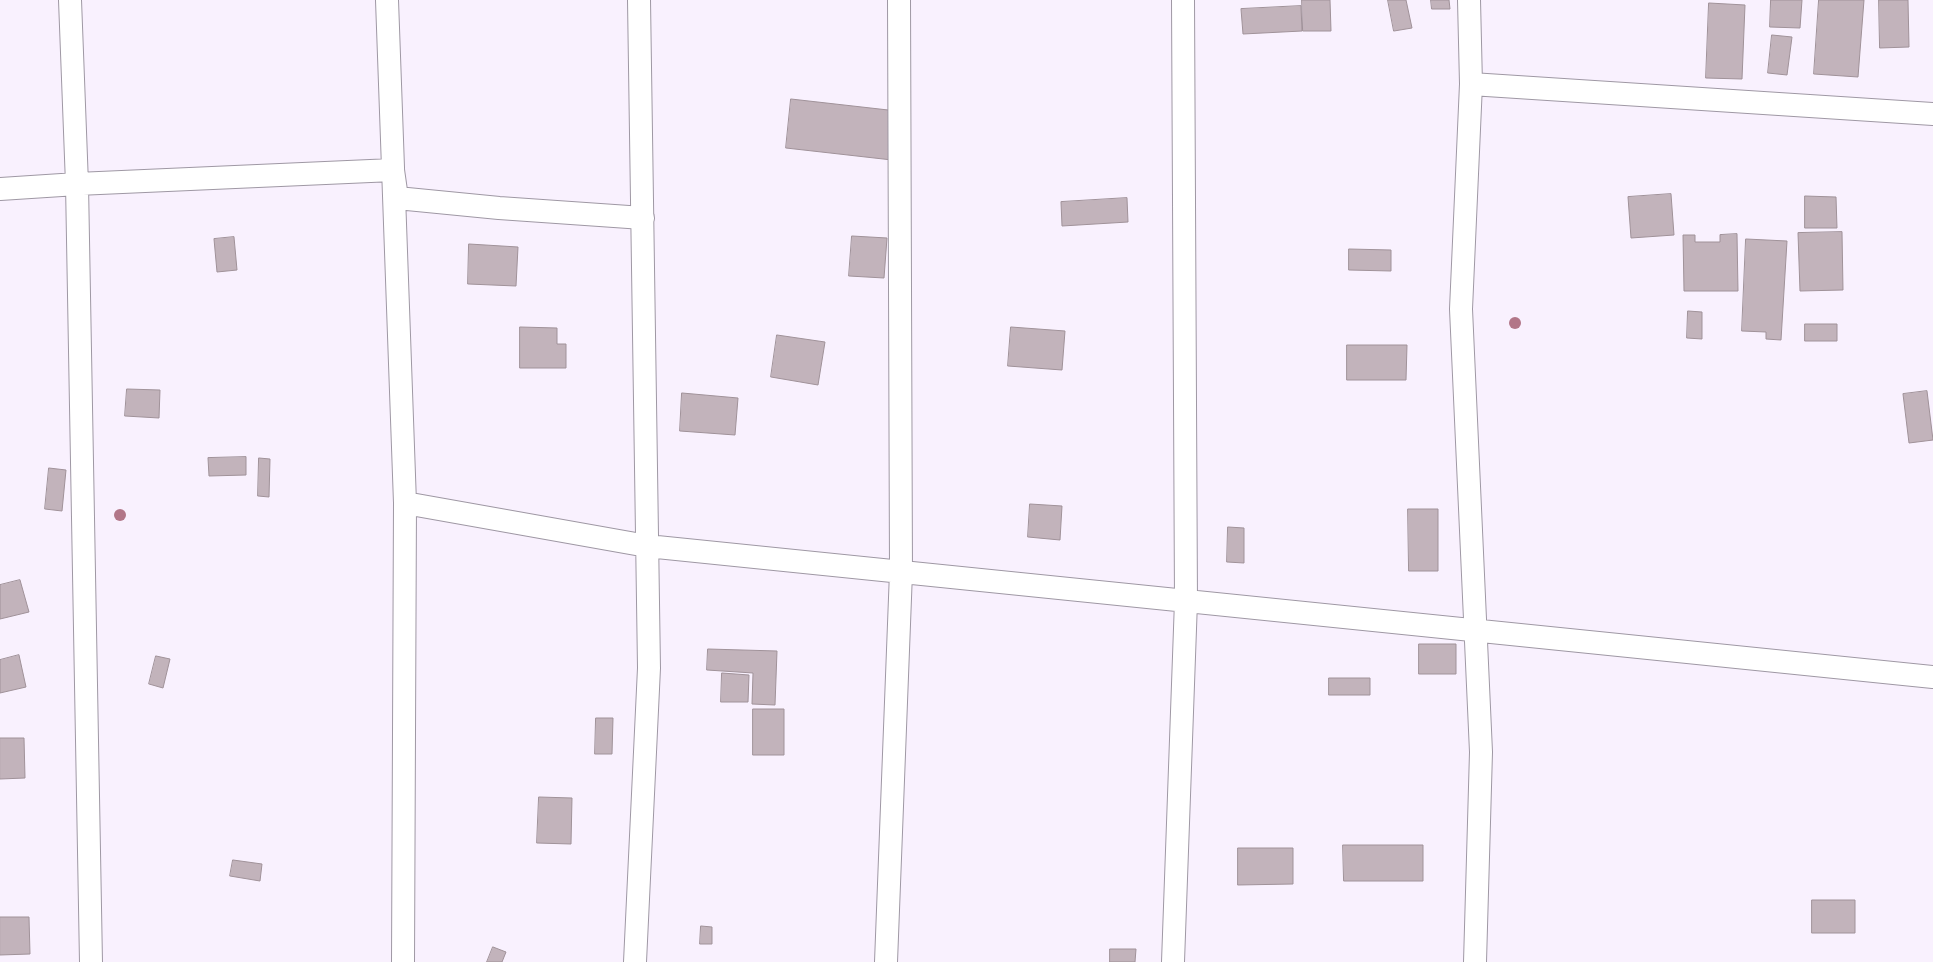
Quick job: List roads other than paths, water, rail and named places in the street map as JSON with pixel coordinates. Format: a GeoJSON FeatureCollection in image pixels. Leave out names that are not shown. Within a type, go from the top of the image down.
{"type":"FeatureCollection","features":[{"type":"Feature","properties":{"kind":"street"},"geometry":{"type":"LineString","coordinates":[[70,0],[77,184],[91,962]]}},
{"type":"Feature","properties":{"kind":"street"},"geometry":{"type":"LineString","coordinates":[[387,0],[405,503],[404,962]]}},
{"type":"Feature","properties":{"kind":"street"},"geometry":{"type":"LineString","coordinates":[[635,962],[649,668],[640,0]]}},
{"type":"Feature","properties":{"kind":"street"},"geometry":{"type":"LineString","coordinates":[[886,962],[901,572],[899,0]]}},
{"type":"Feature","properties":{"kind":"street"},"geometry":{"type":"LineString","coordinates":[[1173,962],[1186,601],[1183,0]]}},
{"type":"Feature","properties":{"kind":"street"},"geometry":{"type":"LineString","coordinates":[[1469,0],[1471,84],[1461,309],[1474,571],[1475,630],[1482,752],[1475,962]]}},
{"type":"Feature","properties":{"kind":"street"},"geometry":{"type":"LineString","coordinates":[[1471,84],[1933,114]]}},
{"type":"Feature","properties":{"kind":"street"},"geometry":{"type":"LineString","coordinates":[[0,190],[77,184],[393,170]]}},
{"type":"Feature","properties":{"kind":"street"},"geometry":{"type":"LineString","coordinates":[[393,170],[397,198],[499,208],[643,218]]}},
{"type":"Feature","properties":{"kind":"street"},"geometry":{"type":"LineString","coordinates":[[405,503],[647,546],[1933,677]]}}]}
